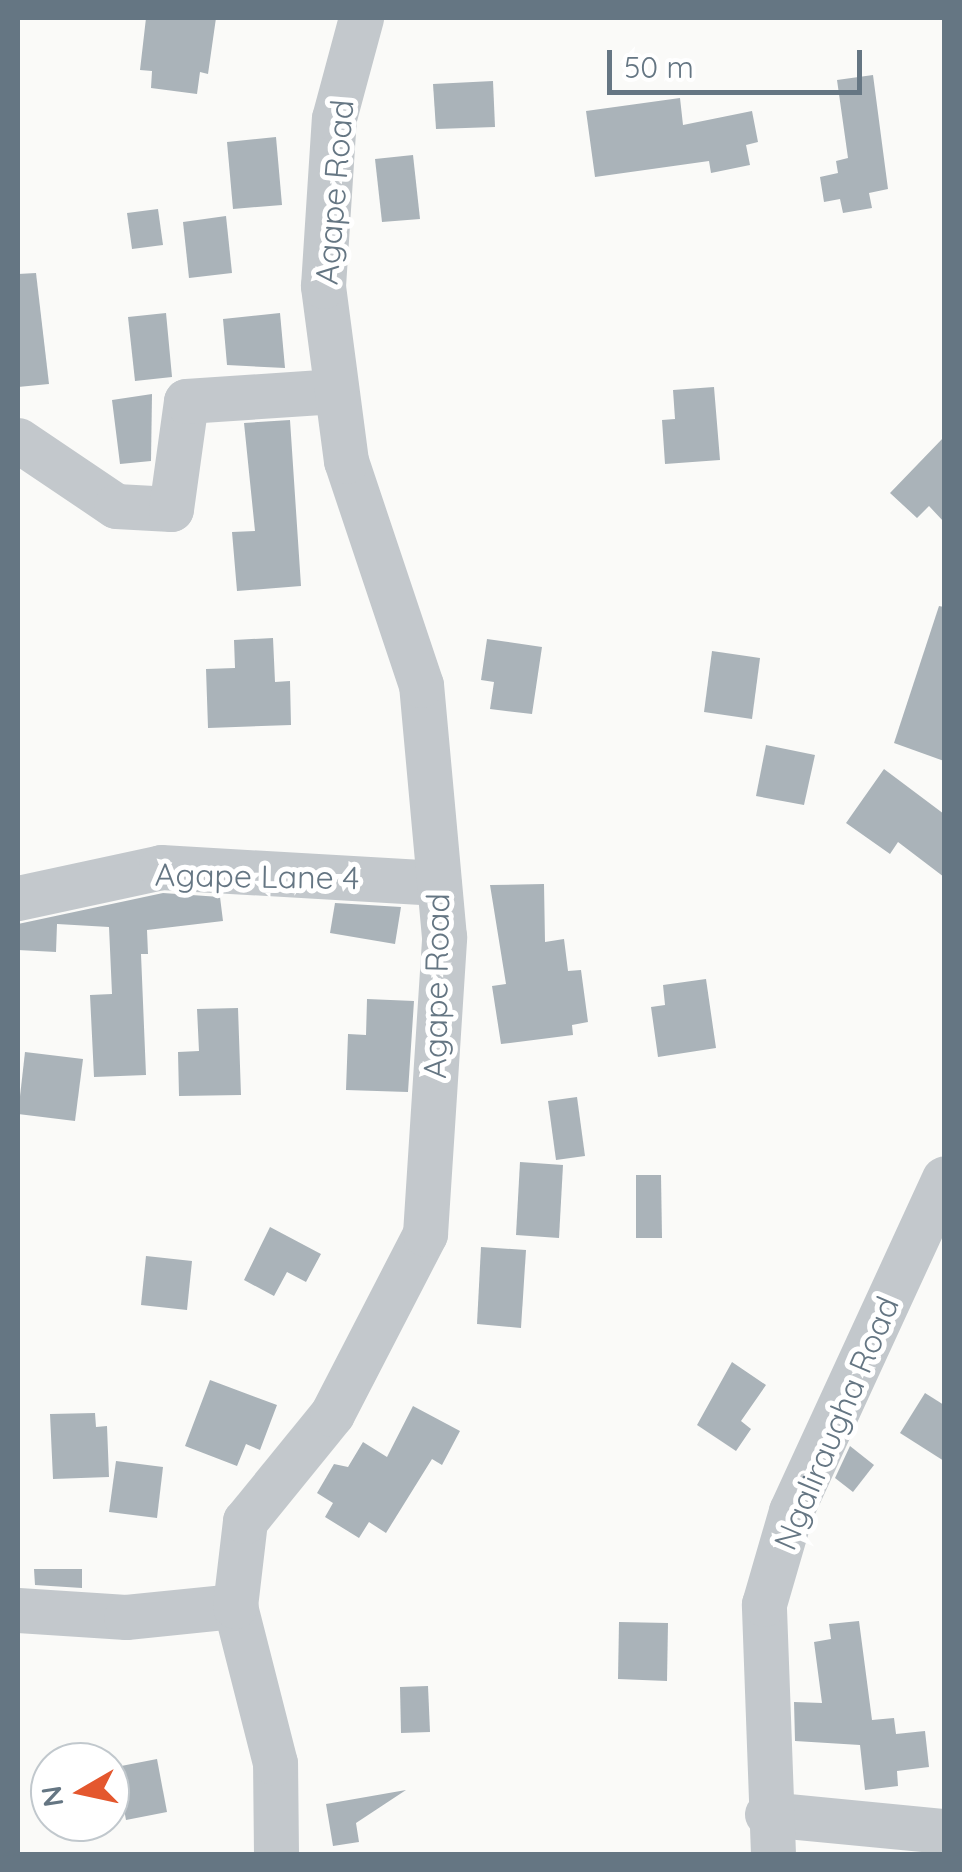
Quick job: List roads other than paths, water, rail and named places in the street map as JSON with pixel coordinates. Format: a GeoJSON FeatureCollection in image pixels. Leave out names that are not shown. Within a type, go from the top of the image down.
{"type":"FeatureCollection","features":[{"type":"Feature","properties":{"kind":"street","name":"Agape Road"},"geometry":{"type":"LineString","coordinates":[[276,1854],[274,1763],[235,1606],[245,1521],[332,1414],[425,1234],[444,937],[421,685],[346,461],[322,286],[334,118],[361,18]]}},
{"type":"Feature","properties":{"kind":"street"},"geometry":{"type":"LineString","coordinates":[[18,440],[116,506],[172,509],[186,400],[336,392]]}},
{"type":"Feature","properties":{"kind":"street","name":"Agape Lane 4"},"geometry":{"type":"LineString","coordinates":[[18,898],[161,868],[439,882]]}},
{"type":"Feature","properties":{"kind":"street","name":"Ngaliraugha Road"},"geometry":{"type":"LineString","coordinates":[[770,1834],[764,1604],[791,1511],[944,1179]]}},
{"type":"Feature","properties":{"kind":"street"},"geometry":{"type":"LineString","coordinates":[[18,1610],[126,1617],[235,1606]]}},
{"type":"Feature","properties":{"kind":"street"},"geometry":{"type":"LineString","coordinates":[[770,1834],[944,1831]]}}]}
